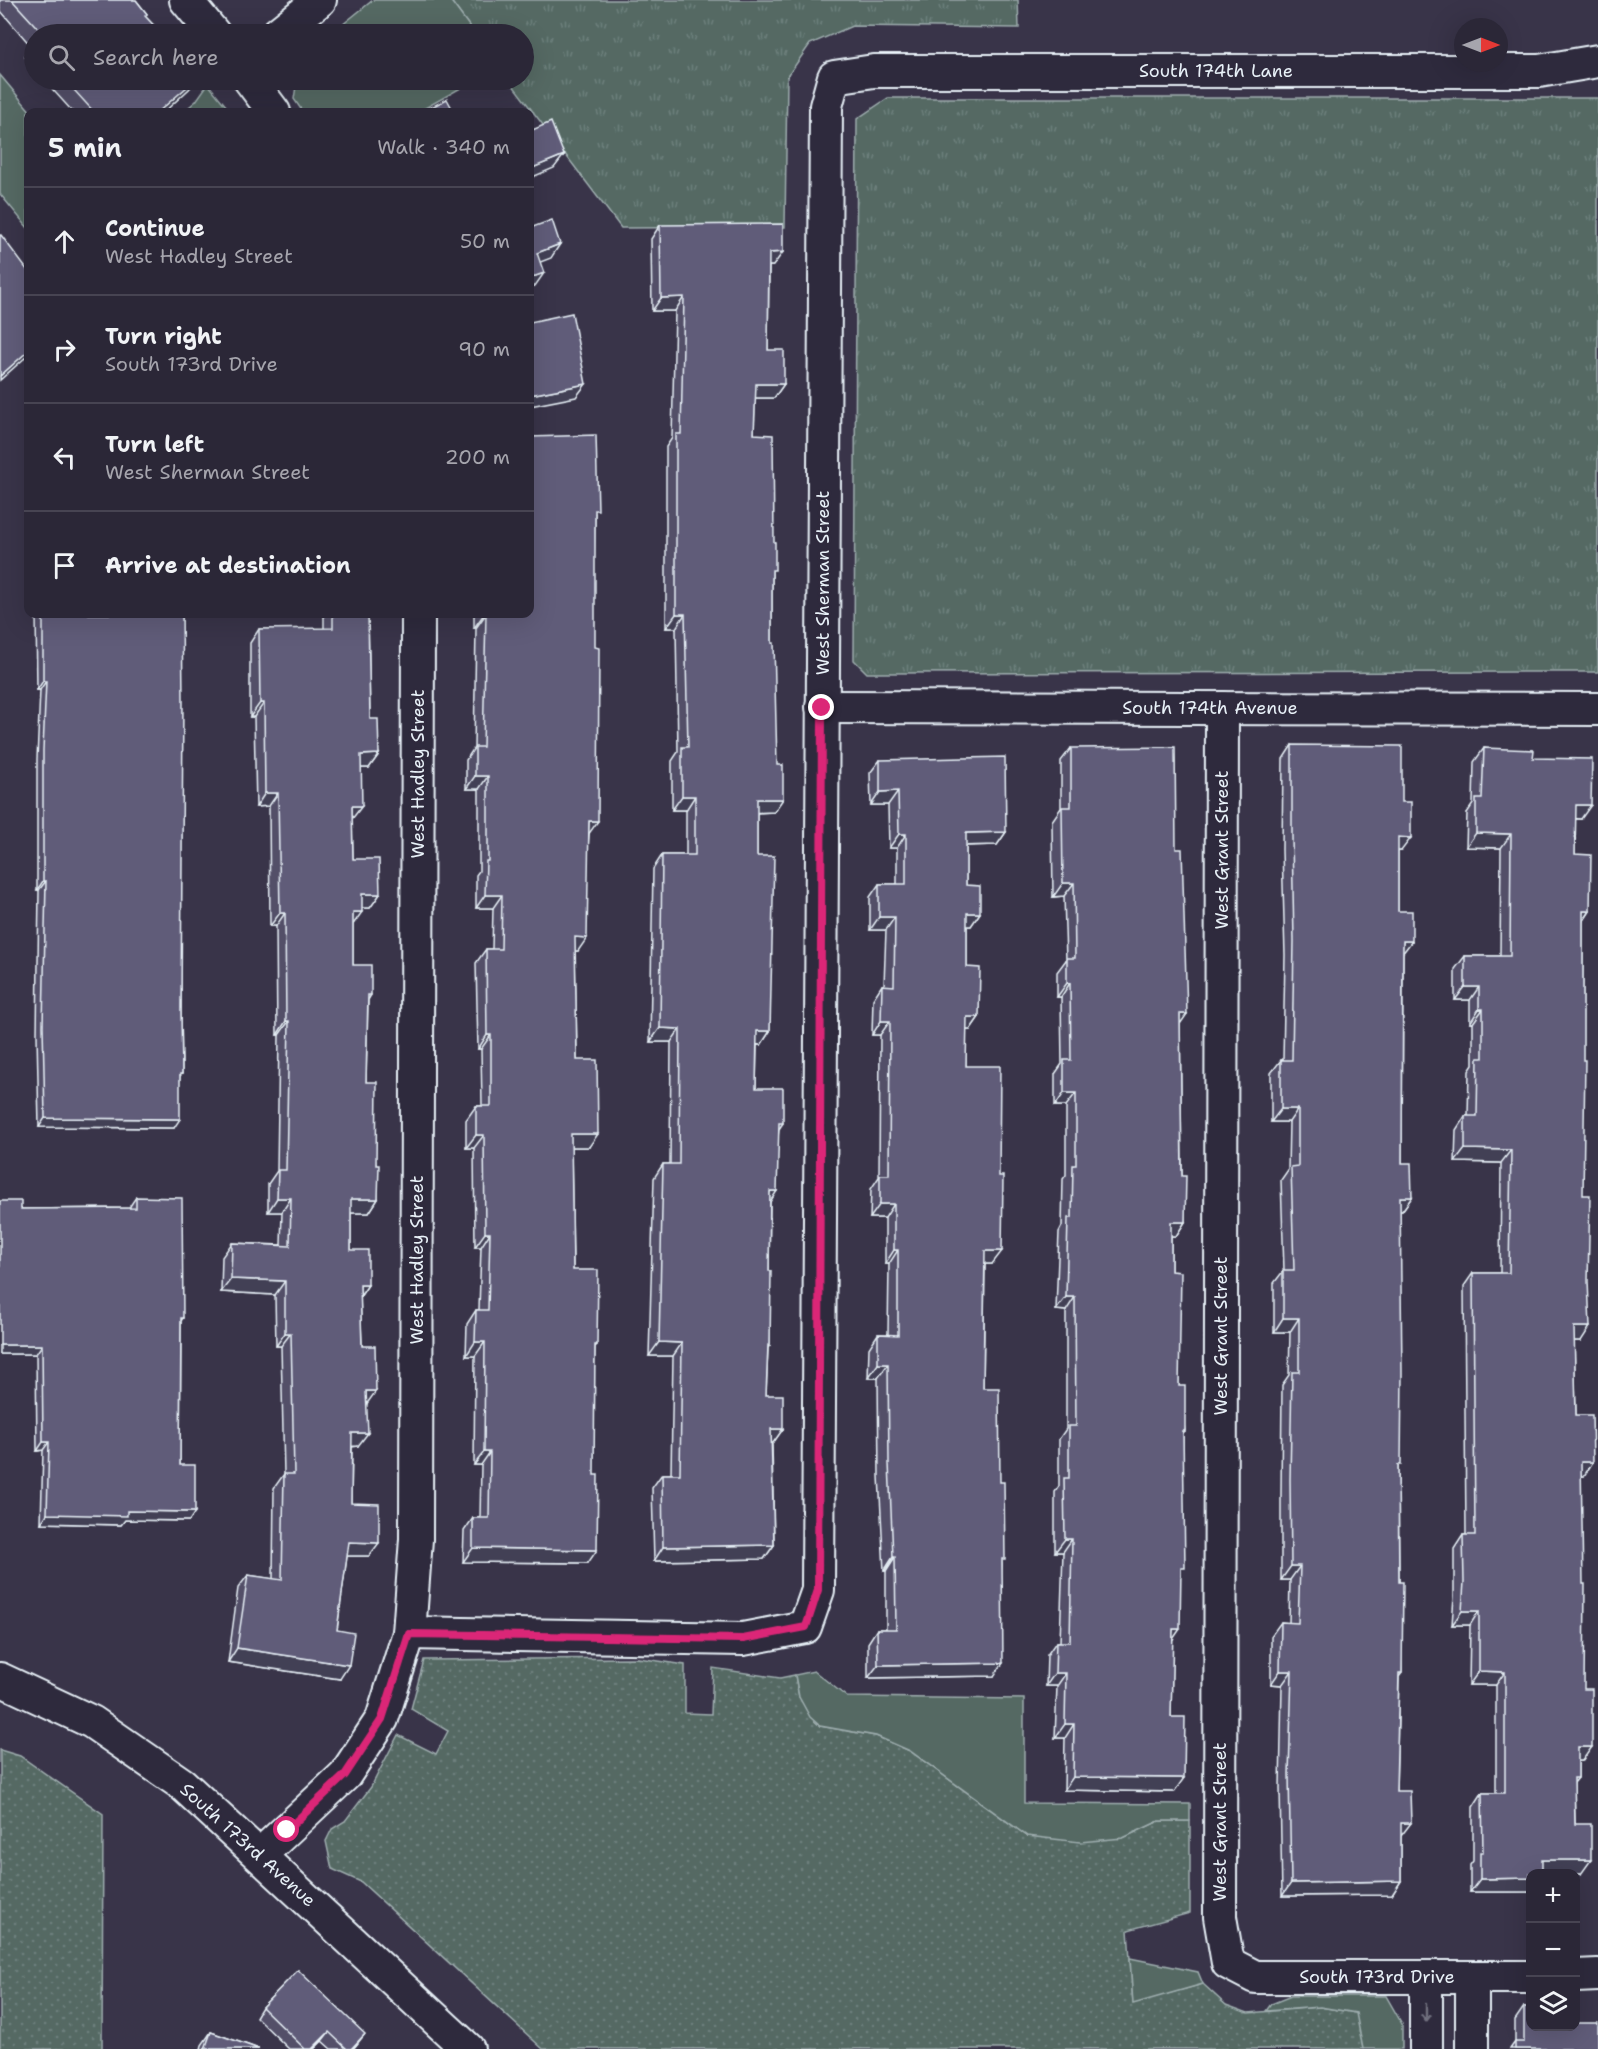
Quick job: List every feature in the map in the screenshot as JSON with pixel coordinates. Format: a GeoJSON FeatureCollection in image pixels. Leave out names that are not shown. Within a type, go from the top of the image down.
{"type":"FeatureCollection","features":[{"type":"Feature","properties":{"kind":"street"},"geometry":{"type":"LineString","coordinates":[[186,0],[206,24]]}},
{"type":"Feature","properties":{"kind":"street"},"geometry":{"type":"LineString","coordinates":[[290,24],[320,0]]}},
{"type":"Feature","properties":{"kind":"street","name":"South 174th Lane"},"geometry":{"type":"LineString","coordinates":[[834,77],[874,71],[1539,71],[1598,62]]}},
{"type":"Feature","properties":{"kind":"street","name":"West Sherman Street"},"geometry":{"type":"LineString","coordinates":[[409,1634],[743,1639],[806,1627],[818,1590],[826,106],[834,77]]}},
{"type":"Feature","properties":{"kind":"street"},"geometry":{"type":"LineString","coordinates":[[258,90],[271,108]]}},
{"type":"Feature","properties":{"kind":"street","name":"West Hadley Street"},"geometry":{"type":"LineString","coordinates":[[260,1855],[345,1775],[382,1719],[409,1634],[416,1539],[418,618]]}},
{"type":"Feature","properties":{"kind":"street","name":"South 174th Avenue"},"geometry":{"type":"LineString","coordinates":[[822,708],[1598,709]]}},
{"type":"Feature","properties":{"kind":"street","name":"West Grant Street"},"geometry":{"type":"LineString","coordinates":[[1222,708],[1220,1917],[1228,1963]]}},
{"type":"Feature","properties":{"kind":"street","name":"South 173rd Avenue"},"geometry":{"type":"LineString","coordinates":[[0,1679],[92,1722],[182,1784],[468,2049]]}},
{"type":"Feature","properties":{"kind":"street","name":"South 173rd Drive"},"geometry":{"type":"LineString","coordinates":[[1228,1963],[1255,1977],[1526,1977]]}},
{"type":"Feature","properties":{"kind":"street"},"geometry":{"type":"LineString","coordinates":[[1580,1976],[1598,1975]]}},
{"type":"Feature","properties":{"kind":"street"},"geometry":{"type":"LineString","coordinates":[[1426,1977],[1426,2049]]}},
{"type":"Feature","properties":{"kind":"street"},"geometry":{"type":"LineString","coordinates":[[1472,1977],[1472,2049]]}},
{"type":"Feature","properties":{"kind":"green space"},"geometry":{"type":"Polygon","coordinates":[[[373,0],[450,0],[468,24],[343,24],[373,0]]]}},
{"type":"Feature","properties":{"kind":"green space"},"geometry":{"type":"Polygon","coordinates":[[[450,0],[1018,0],[1019,28],[852,26],[810,44],[787,77],[785,227],[621,228],[534,113],[534,108],[530,108],[517,90],[534,90],[534,24],[468,24],[450,0]]]}},
{"type":"Feature","properties":{"kind":"green space"},"geometry":{"type":"Polygon","coordinates":[[[0,75],[28,108],[24,108],[24,223],[0,194],[0,75]]]}},
{"type":"Feature","properties":{"kind":"green space"},"geometry":{"type":"Polygon","coordinates":[[[204,90],[213,90],[228,108],[188,108],[204,90]]]}},
{"type":"Feature","properties":{"kind":"green space"},"geometry":{"type":"Polygon","coordinates":[[[295,90],[457,90],[425,108],[300,108],[294,99],[295,90]]]}},
{"type":"Feature","properties":{"kind":"green space"},"geometry":{"type":"Polygon","coordinates":[[[888,98],[1598,98],[1598,672],[867,673],[854,660],[857,119],[888,98]]]}},
{"type":"Feature","properties":{"kind":"green space"},"geometry":{"type":"Polygon","coordinates":[[[638,1658],[685,1665],[685,1713],[711,1714],[713,1668],[780,1678],[795,1675],[799,1697],[820,1726],[876,1736],[910,1751],[1027,1836],[1123,1838],[1159,1821],[1190,1821],[1190,1913],[1128,1930],[1133,2003],[1203,1984],[1226,2005],[1248,2013],[1320,2007],[1357,2013],[1363,2049],[543,2049],[361,1882],[332,1869],[326,1841],[332,1829],[345,1821],[371,1787],[398,1735],[436,1754],[448,1731],[411,1709],[424,1660],[638,1658]]]}},
{"type":"Feature","properties":{"kind":"green space"},"geometry":{"type":"Polygon","coordinates":[[[814,1671],[847,1697],[1024,1699],[1024,1803],[1190,1804],[1190,1821],[1159,1821],[1123,1838],[1080,1842],[1027,1836],[910,1751],[876,1736],[820,1726],[810,1717],[799,1697],[795,1675],[814,1671]]]}},
{"type":"Feature","properties":{"kind":"green space"},"geometry":{"type":"Polygon","coordinates":[[[0,1750],[20,1756],[103,1814],[102,2049],[0,2049],[0,1750]]]}},
{"type":"Feature","properties":{"kind":"green space"},"geometry":{"type":"Polygon","coordinates":[[[1130,1958],[1198,1972],[1203,1984],[1133,2004],[1130,1958]]]}},
{"type":"Feature","properties":{"kind":"green space"},"geometry":{"type":"Polygon","coordinates":[[[1291,1996],[1386,1996],[1402,2024],[1402,2049],[1363,2049],[1356,2013],[1320,2007],[1266,2011],[1271,2004],[1291,1996]]]}},
{"type":"Feature","properties":{"kind":"building"},"geometry":{"type":"Polygon","coordinates":[[[12,0],[136,0],[153,24],[34,24],[12,0]]]}},
{"type":"Feature","properties":{"kind":"building"},"geometry":{"type":"Polygon","coordinates":[[[74,90],[183,90],[163,108],[90,108],[74,90]]]}},
{"type":"Feature","properties":{"kind":"building"},"geometry":{"type":"Polygon","coordinates":[[[447,99],[452,108],[430,108],[447,99]]]}},
{"type":"Feature","properties":{"kind":"building"},"geometry":{"type":"Polygon","coordinates":[[[551,122],[564,155],[534,167],[534,129],[551,122]]]}},
{"type":"Feature","properties":{"kind":"building"},"geometry":{"type":"Polygon","coordinates":[[[552,220],[560,244],[537,253],[544,273],[534,277],[534,227],[552,220]]]}},
{"type":"Feature","properties":{"kind":"building"},"geometry":{"type":"Polygon","coordinates":[[[783,224],[783,252],[769,253],[768,350],[784,350],[784,384],[756,384],[754,434],[773,435],[775,570],[772,570],[772,643],[774,643],[777,765],[783,765],[783,799],[757,799],[757,856],[774,856],[770,1031],[757,1031],[756,1088],[783,1088],[783,1123],[779,1123],[777,1191],[770,1191],[770,1345],[768,1345],[766,1395],[783,1395],[783,1429],[771,1429],[774,1545],[663,1547],[662,1474],[680,1474],[682,1343],[659,1342],[663,1164],[679,1164],[680,1029],[660,1028],[662,855],[695,855],[695,796],[682,796],[682,747],[688,747],[685,614],[676,614],[676,434],[681,434],[684,297],[661,298],[660,225],[783,224]]]}},
{"type":"Feature","properties":{"kind":"building"},"geometry":{"type":"Polygon","coordinates":[[[1,235],[24,266],[24,355],[0,376],[1,235]]]}},
{"type":"Feature","properties":{"kind":"building"},"geometry":{"type":"Polygon","coordinates":[[[572,313],[586,384],[534,394],[534,321],[572,313]]]}},
{"type":"Feature","properties":{"kind":"building"},"geometry":{"type":"Polygon","coordinates":[[[596,435],[598,510],[595,510],[595,647],[599,648],[598,821],[589,821],[587,938],[575,937],[577,1060],[597,1060],[598,1134],[571,1134],[573,1270],[598,1270],[594,1475],[598,1475],[597,1550],[473,1548],[473,1518],[489,1518],[490,1452],[484,1452],[485,1342],[475,1342],[476,1310],[488,1310],[490,1233],[485,1233],[484,1135],[476,1135],[476,1106],[491,1106],[491,1035],[487,1035],[486,949],[501,949],[502,895],[485,895],[486,861],[488,861],[488,776],[475,776],[475,747],[483,747],[486,618],[534,618],[534,437],[596,435]]]}},
{"type":"Feature","properties":{"kind":"building"},"geometry":{"type":"Polygon","coordinates":[[[43,618],[182,618],[182,1074],[180,1074],[180,1119],[45,1118],[43,1026],[46,881],[43,881],[43,750],[46,681],[43,681],[43,618]]]}},
{"type":"Feature","properties":{"kind":"building"},"geometry":{"type":"Polygon","coordinates":[[[333,618],[368,618],[370,719],[378,719],[379,754],[361,755],[362,806],[352,806],[353,859],[379,859],[380,894],[362,894],[362,912],[353,912],[353,965],[371,965],[366,1082],[377,1082],[376,1165],[379,1165],[378,1199],[351,1199],[351,1250],[368,1250],[368,1285],[360,1285],[362,1346],[375,1346],[376,1391],[366,1391],[368,1433],[352,1433],[351,1503],[379,1504],[379,1543],[349,1542],[337,1630],[354,1633],[349,1665],[237,1648],[248,1575],[282,1580],[284,1474],[294,1474],[291,1333],[285,1333],[285,1281],[231,1279],[232,1243],[290,1246],[291,1198],[277,1198],[278,1170],[286,1170],[289,1021],[286,1021],[285,913],[280,913],[278,793],[265,793],[264,703],[260,703],[259,629],[333,628],[333,618]]]}},
{"type":"Feature","properties":{"kind":"building"},"geometry":{"type":"Polygon","coordinates":[[[1292,745],[1402,746],[1402,802],[1411,802],[1411,838],[1398,837],[1398,911],[1412,911],[1412,941],[1403,941],[1402,1163],[1411,1163],[1412,1197],[1400,1197],[1402,1373],[1401,1465],[1398,1465],[1399,1582],[1403,1582],[1402,1673],[1399,1673],[1396,1791],[1410,1791],[1411,1823],[1401,1823],[1401,1881],[1291,1883],[1289,1774],[1292,1671],[1280,1671],[1281,1622],[1298,1623],[1300,1566],[1291,1566],[1290,1480],[1292,1372],[1299,1372],[1299,1318],[1283,1318],[1283,1270],[1294,1270],[1291,1167],[1298,1166],[1298,1109],[1281,1109],[1281,1060],[1292,1060],[1294,941],[1292,745]]]}},
{"type":"Feature","properties":{"kind":"building"},"geometry":{"type":"Polygon","coordinates":[[[1175,747],[1176,849],[1182,849],[1187,1014],[1180,1014],[1182,1176],[1186,1176],[1185,1222],[1171,1222],[1171,1271],[1181,1272],[1179,1386],[1185,1386],[1185,1431],[1183,1431],[1185,1568],[1181,1568],[1180,1629],[1173,1629],[1171,1717],[1185,1717],[1184,1778],[1073,1777],[1074,1724],[1065,1724],[1066,1673],[1055,1673],[1056,1642],[1070,1642],[1072,1539],[1065,1539],[1064,1478],[1069,1478],[1069,1426],[1076,1426],[1075,1297],[1066,1297],[1068,1218],[1072,1218],[1073,1165],[1076,1165],[1076,1093],[1064,1093],[1064,1060],[1071,1060],[1070,983],[1067,983],[1067,958],[1075,958],[1074,883],[1063,883],[1062,807],[1071,807],[1071,748],[1175,747]]]}},
{"type":"Feature","properties":{"kind":"building"},"geometry":{"type":"Polygon","coordinates":[[[1484,748],[1534,750],[1533,758],[1592,759],[1591,805],[1576,805],[1575,854],[1591,855],[1590,911],[1583,911],[1583,1060],[1585,1060],[1583,1195],[1590,1195],[1588,1281],[1590,1327],[1574,1327],[1576,1415],[1592,1415],[1593,1462],[1581,1462],[1583,1584],[1585,1584],[1584,1689],[1592,1689],[1592,1747],[1578,1747],[1578,1778],[1574,1778],[1575,1824],[1591,1824],[1591,1860],[1542,1860],[1542,1869],[1526,1869],[1526,1878],[1480,1879],[1480,1852],[1483,1852],[1482,1793],[1505,1793],[1505,1672],[1479,1671],[1479,1611],[1462,1611],[1463,1535],[1475,1535],[1473,1273],[1509,1273],[1511,1150],[1465,1149],[1465,1116],[1477,1116],[1478,1058],[1483,1058],[1483,1009],[1479,1009],[1479,987],[1465,987],[1465,956],[1510,956],[1511,834],[1476,833],[1476,799],[1482,799],[1484,748]]]}},
{"type":"Feature","properties":{"kind":"building"},"geometry":{"type":"Polygon","coordinates":[[[1005,757],[1006,832],[966,833],[966,885],[980,886],[980,913],[967,913],[967,967],[980,968],[979,1017],[967,1017],[966,1066],[1000,1066],[999,1176],[1003,1176],[1002,1251],[985,1251],[983,1388],[999,1388],[1000,1482],[1004,1482],[1003,1663],[878,1665],[877,1629],[896,1629],[895,1557],[893,1557],[889,1463],[888,1364],[878,1364],[878,1334],[898,1335],[898,1250],[894,1250],[894,1204],[880,1204],[880,1175],[889,1175],[890,1021],[881,1021],[882,985],[894,986],[895,917],[879,917],[879,884],[906,884],[906,834],[899,834],[898,791],[880,792],[880,760],[1005,757]]]}},
{"type":"Feature","properties":{"kind":"building"},"geometry":{"type":"Polygon","coordinates":[[[136,1197],[182,1198],[183,1318],[181,1318],[180,1465],[195,1465],[195,1512],[127,1511],[127,1516],[47,1514],[49,1442],[43,1442],[42,1345],[0,1345],[0,1201],[21,1201],[21,1209],[136,1208],[136,1197]]]}},
{"type":"Feature","properties":{"kind":"building"},"geometry":{"type":"Polygon","coordinates":[[[298,1970],[365,2034],[351,2049],[347,2049],[329,2032],[312,2049],[305,2049],[262,2007],[298,1970]]]}},
{"type":"Feature","properties":{"kind":"building"},"geometry":{"type":"Polygon","coordinates":[[[1524,2007],[1526,2007],[1526,2031],[1580,2031],[1580,2023],[1598,2023],[1598,2049],[1515,2049],[1515,2042],[1524,2042],[1524,2007]]]}},
{"type":"Feature","properties":{"kind":"building"},"geometry":{"type":"Polygon","coordinates":[[[211,2032],[259,2049],[205,2049],[211,2032]]]}},
{"type":"Feature","properties":{"kind":"route"},"geometry":{"type":"LineString","coordinates":[[287,1830],[345,1775],[382,1719],[409,1634],[743,1639],[806,1627],[818,1590],[822,708]]}}]}
